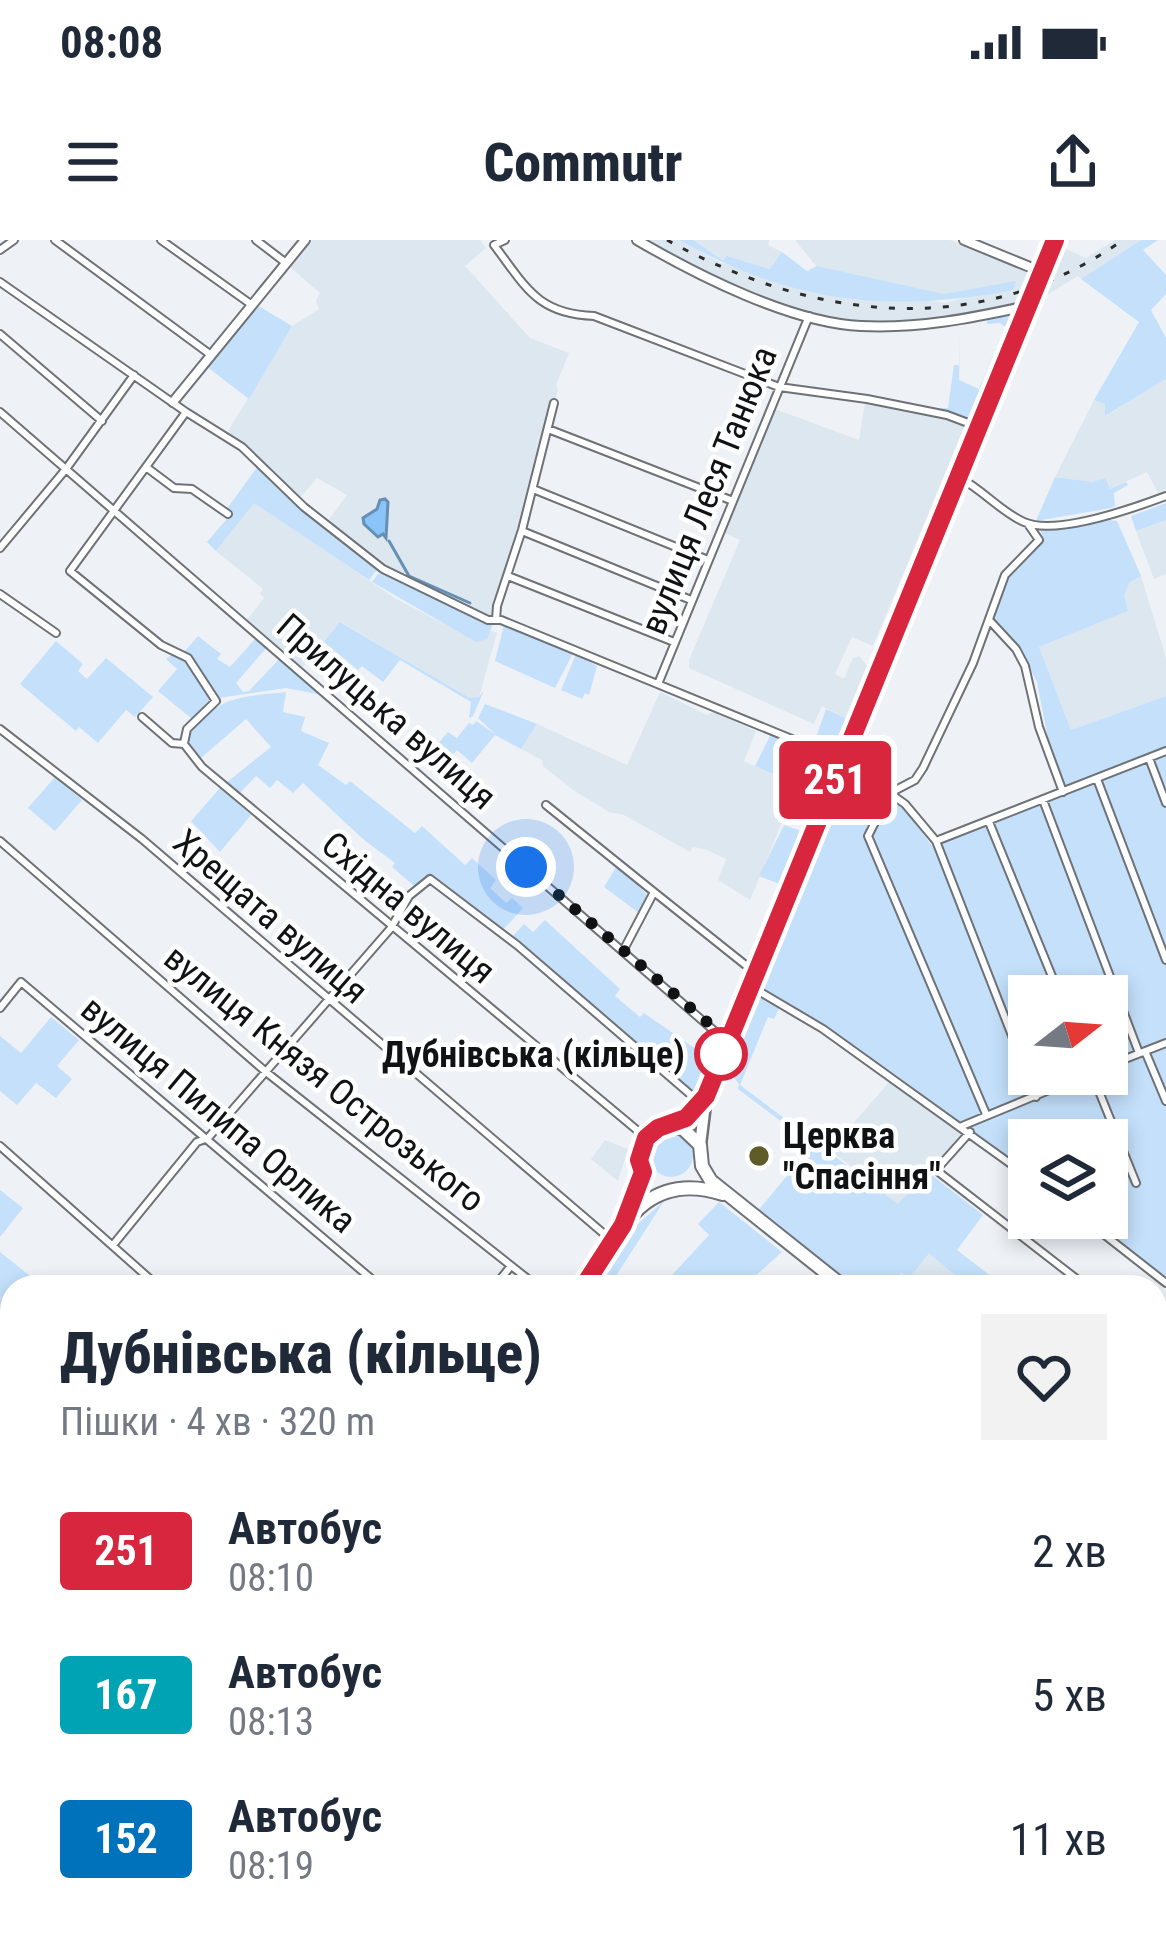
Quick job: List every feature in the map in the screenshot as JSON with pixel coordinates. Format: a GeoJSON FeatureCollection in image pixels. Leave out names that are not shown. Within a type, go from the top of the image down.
{"type":"FeatureCollection","features":[{"type":"Feature","properties":{"kind":"highway"},"geometry":{"type":"LineString","coordinates":[[730,1196],[653,1184],[639,1160],[646,1138],[658,1128],[672,1126],[693,1134],[711,1181],[730,1196],[829,1275]]}},
{"type":"Feature","properties":{"kind":"highway"},"geometry":{"type":"LineString","coordinates":[[683,1187],[702,1166]]}},
{"type":"Feature","properties":{"kind":"highway"},"geometry":{"type":"LineString","coordinates":[[592,1275],[623,1225],[643,1172]]}},
{"type":"Feature","properties":{"kind":"highway"},"geometry":{"type":"LineString","coordinates":[[623,1225],[666,1189]]}},
{"type":"Feature","properties":{"kind":"main road"},"geometry":{"type":"LineString","coordinates":[[700,1145],[704,1098],[726,1041],[1055,240]]}},
{"type":"Feature","properties":{"kind":"main road"},"geometry":{"type":"LineString","coordinates":[[672,1126],[704,1098]]}},
{"type":"Feature","properties":{"kind":"street"},"geometry":{"type":"LineString","coordinates":[[0,250],[14,240]]}},
{"type":"Feature","properties":{"kind":"street"},"geometry":{"type":"LineString","coordinates":[[55,240],[211,355]]}},
{"type":"Feature","properties":{"kind":"street"},"geometry":{"type":"LineString","coordinates":[[161,240],[251,305]]}},
{"type":"Feature","properties":{"kind":"street"},"geometry":{"type":"LineString","coordinates":[[256,240],[286,263]]}},
{"type":"Feature","properties":{"kind":"street"},"geometry":{"type":"LineString","coordinates":[[173,402],[305,240]]}},
{"type":"Feature","properties":{"kind":"street"},"geometry":{"type":"LineString","coordinates":[[506,240],[494,245],[542,305],[571,315],[594,316],[779,387],[907,407],[980,427]]}},
{"type":"Feature","properties":{"kind":"street"},"geometry":{"type":"LineString","coordinates":[[637,240],[717,282],[809,316],[859,326],[959,320],[1028,305]]}},
{"type":"Feature","properties":{"kind":"street"},"geometry":{"type":"LineString","coordinates":[[964,240],[1042,272]]}},
{"type":"Feature","properties":{"kind":"street"},"geometry":{"type":"LineString","coordinates":[[0,282],[242,447],[304,506],[383,569],[444,602],[843,760],[905,804],[936,841],[1036,1096],[986,1114],[966,1129],[936,1170],[1072,1275]]}},
{"type":"Feature","properties":{"kind":"street","name":"вулиця Леся Танюка"},"geometry":{"type":"LineString","coordinates":[[658,684],[809,316]]}},
{"type":"Feature","properties":{"kind":"street"},"geometry":{"type":"LineString","coordinates":[[0,334],[102,421]]}},
{"type":"Feature","properties":{"kind":"street"},"geometry":{"type":"LineString","coordinates":[[0,548],[66,470],[134,375]]}},
{"type":"Feature","properties":{"kind":"street"},"geometry":{"type":"LineString","coordinates":[[496,620],[554,403]]}},
{"type":"Feature","properties":{"kind":"street","name":"Прилуцька вулиця"},"geometry":{"type":"LineString","coordinates":[[0,412],[726,1041]]}},
{"type":"Feature","properties":{"kind":"street"},"geometry":{"type":"LineString","coordinates":[[184,744],[187,729],[216,700],[188,658],[160,645],[70,575],[70,566],[186,412]]}},
{"type":"Feature","properties":{"kind":"street"},"geometry":{"type":"LineString","coordinates":[[548,429],[733,501]]}},
{"type":"Feature","properties":{"kind":"street"},"geometry":{"type":"LineString","coordinates":[[146,467],[174,488],[192,489],[228,514]]}},
{"type":"Feature","properties":{"kind":"street"},"geometry":{"type":"LineString","coordinates":[[958,476],[1028,524],[1039,540],[1005,575],[990,621],[923,768],[915,780],[890,793],[868,836],[986,1114]]}},
{"type":"Feature","properties":{"kind":"street"},"geometry":{"type":"LineString","coordinates":[[533,489],[708,560]]}},
{"type":"Feature","properties":{"kind":"street"},"geometry":{"type":"LineString","coordinates":[[1028,524],[1043,526],[1120,513],[1166,496]]}},
{"type":"Feature","properties":{"kind":"street"},"geometry":{"type":"LineString","coordinates":[[522,530],[691,600]]}},
{"type":"Feature","properties":{"kind":"street"},"geometry":{"type":"LineString","coordinates":[[508,576],[674,642]]}},
{"type":"Feature","properties":{"kind":"street"},"geometry":{"type":"LineString","coordinates":[[0,595],[56,633]]}},
{"type":"Feature","properties":{"kind":"street"},"geometry":{"type":"LineString","coordinates":[[990,621],[1025,666],[1039,727],[1063,792]]}},
{"type":"Feature","properties":{"kind":"street","name":"Східна вулиця"},"geometry":{"type":"LineString","coordinates":[[142,717],[172,743],[184,744],[202,767],[646,1138]]}},
{"type":"Feature","properties":{"kind":"street","name":"Хрещата вулиця"},"geometry":{"type":"LineString","coordinates":[[0,729],[142,839],[613,1241]]}},
{"type":"Feature","properties":{"kind":"street"},"geometry":{"type":"LineString","coordinates":[[936,841],[1166,751]]}},
{"type":"Feature","properties":{"kind":"street"},"geometry":{"type":"LineString","coordinates":[[1149,758],[1166,803]]}},
{"type":"Feature","properties":{"kind":"street"},"geometry":{"type":"LineString","coordinates":[[1097,779],[1166,960]]}},
{"type":"Feature","properties":{"kind":"street"},"geometry":{"type":"LineString","coordinates":[[1043,800],[1142,1052],[1166,1101]]}},
{"type":"Feature","properties":{"kind":"street"},"geometry":{"type":"LineString","coordinates":[[546,805],[756,973]]}},
{"type":"Feature","properties":{"kind":"street"},"geometry":{"type":"LineString","coordinates":[[988,821],[1051,975]]}},
{"type":"Feature","properties":{"kind":"street","name":"вулиця Князя Острозького"},"geometry":{"type":"LineString","coordinates":[[0,841],[266,1072],[523,1275]]}},
{"type":"Feature","properties":{"kind":"street"},"geometry":{"type":"LineString","coordinates":[[113,1245],[197,1142],[208,1138],[392,928],[409,896],[426,881],[435,880],[691,1095],[704,1098]]}},
{"type":"Feature","properties":{"kind":"street"},"geometry":{"type":"LineString","coordinates":[[623,951],[654,892]]}},
{"type":"Feature","properties":{"kind":"street","name":"вулиця Пилипа Орлика"},"geometry":{"type":"LineString","coordinates":[[0,1008],[21,982],[367,1275]]}},
{"type":"Feature","properties":{"kind":"street"},"geometry":{"type":"LineString","coordinates":[[750,986],[823,1029],[1008,1161]]}},
{"type":"Feature","properties":{"kind":"street"},"geometry":{"type":"LineString","coordinates":[[1128,1058],[1166,1043]]}},
{"type":"Feature","properties":{"kind":"street"},"geometry":{"type":"LineString","coordinates":[[1099,1095],[1136,1183]]}},
{"type":"Feature","properties":{"kind":"street"},"geometry":{"type":"LineString","coordinates":[[0,1146],[146,1275]]}},
{"type":"Feature","properties":{"kind":"street"},"geometry":{"type":"LineString","coordinates":[[1110,1239],[1156,1275]]}},
{"type":"Feature","properties":{"kind":"street"},"geometry":{"type":"LineString","coordinates":[[504,1275],[512,1266]]}},
{"type":"Feature","properties":{"kind":"shaded area"},"geometry":{"type":"Polygon","coordinates":[[[313,240],[480,240],[486,248],[465,266],[530,338],[569,353],[491,619],[384,568],[327,522],[347,495],[317,478],[299,499],[228,431],[292,326],[319,309],[320,293],[290,267],[313,240]]]}},
{"type":"Feature","properties":{"kind":"shaded area"},"geometry":{"type":"Polygon","coordinates":[[[646,240],[679,240],[721,263],[945,303],[1015,282],[944,294],[816,266],[795,240],[950,240],[1030,272],[1017,305],[958,317],[859,323],[810,313],[718,279],[646,240]]]}},
{"type":"Feature","properties":{"kind":"shaded area"},"geometry":{"type":"Polygon","coordinates":[[[679,240],[693,240],[723,260],[727,256],[770,269],[782,252],[807,271],[817,266],[944,294],[1016,281],[1013,290],[967,297],[924,301],[841,298],[761,278],[679,240]]]}},
{"type":"Feature","properties":{"kind":"shaded area"},"geometry":{"type":"Polygon","coordinates":[[[693,240],[769,240],[768,245],[782,252],[771,269],[727,256],[724,260],[693,240]]]}},
{"type":"Feature","properties":{"kind":"shaded area"},"geometry":{"type":"Polygon","coordinates":[[[1115,240],[1141,240],[1045,296],[1064,248],[1086,258],[1115,240]]]}},
{"type":"Feature","properties":{"kind":"shaded area"},"geometry":{"type":"Polygon","coordinates":[[[1141,240],[1158,240],[1143,250],[1166,275],[1166,294],[1151,310],[1166,338],[1166,379],[1105,416],[1105,404],[1094,400],[1139,322],[1081,279],[1141,240]]]}},
{"type":"Feature","properties":{"kind":"shaded area"},"geometry":{"type":"Polygon","coordinates":[[[257,305],[292,326],[249,399],[206,366],[257,305]]]}},
{"type":"Feature","properties":{"kind":"shaded area"},"geometry":{"type":"Polygon","coordinates":[[[1015,311],[968,420],[929,408],[948,408],[954,365],[959,365],[960,329],[959,380],[979,389],[1005,327],[987,324],[987,320],[1015,311]]]}},
{"type":"Feature","properties":{"kind":"shaded area"},"geometry":{"type":"Polygon","coordinates":[[[1166,379],[1166,489],[1158,493],[1147,472],[1110,489],[1055,477],[1094,400],[1105,404],[1106,416],[1166,379]]]}},
{"type":"Feature","properties":{"kind":"shaded area"},"geometry":{"type":"Polygon","coordinates":[[[865,403],[965,426],[873,646],[852,637],[835,674],[844,679],[853,658],[859,656],[868,667],[846,718],[822,706],[814,724],[689,668],[689,660],[740,540],[725,533],[775,409],[859,440],[865,403]]]}},
{"type":"Feature","properties":{"kind":"shaded area"},"geometry":{"type":"Polygon","coordinates":[[[258,466],[379,567],[369,580],[254,503],[216,551],[207,542],[231,514],[226,510],[258,466]]]}},
{"type":"Feature","properties":{"kind":"shaded area"},"geometry":{"type":"Polygon","coordinates":[[[1055,477],[1093,482],[1105,478],[1110,489],[1128,485],[1114,493],[1111,508],[1036,521],[1055,477]]]}},
{"type":"Feature","properties":{"kind":"shaded area"},"geometry":{"type":"Polygon","coordinates":[[[254,502],[393,597],[476,641],[489,630],[497,633],[479,697],[470,698],[341,622],[301,670],[246,621],[264,598],[263,589],[216,551],[254,502]]]}},
{"type":"Feature","properties":{"kind":"shaded area"},"geometry":{"type":"Polygon","coordinates":[[[1166,503],[1166,520],[1136,531],[1131,516],[1166,503]]]}},
{"type":"Feature","properties":{"kind":"shaded area"},"geometry":{"type":"Polygon","coordinates":[[[1166,520],[1166,574],[1154,579],[1136,531],[1166,520]]]}},
{"type":"Feature","properties":{"kind":"shaded area"},"geometry":{"type":"Polygon","coordinates":[[[1117,521],[1141,576],[1130,582],[1124,595],[1128,611],[1039,647],[1071,730],[1166,696],[1166,747],[1065,788],[1049,744],[1037,682],[1019,649],[993,619],[1007,577],[1044,539],[1040,530],[1117,521]]]}},
{"type":"Feature","properties":{"kind":"shaded area"},"geometry":{"type":"Polygon","coordinates":[[[387,573],[493,624],[487,639],[476,642],[372,582],[378,574],[387,573]]]}},
{"type":"Feature","properties":{"kind":"shaded area"},"geometry":{"type":"Polygon","coordinates":[[[1141,576],[1166,658],[1166,696],[1071,730],[1039,647],[1128,611],[1123,595],[1130,582],[1141,576]]]}},
{"type":"Feature","properties":{"kind":"shaded area"},"geometry":{"type":"Polygon","coordinates":[[[340,622],[470,698],[484,690],[473,716],[469,718],[471,702],[400,660],[383,682],[362,666],[358,670],[324,642],[340,622]]]}},
{"type":"Feature","properties":{"kind":"shaded area"},"geometry":{"type":"Polygon","coordinates":[[[504,625],[573,653],[555,688],[495,661],[504,625]]]}},
{"type":"Feature","properties":{"kind":"shaded area"},"geometry":{"type":"Polygon","coordinates":[[[198,636],[230,667],[257,637],[268,646],[236,683],[243,692],[281,657],[322,695],[286,688],[218,698],[189,657],[174,648],[185,651],[198,636]]]}},
{"type":"Feature","properties":{"kind":"shaded area"},"geometry":{"type":"Polygon","coordinates":[[[56,641],[83,664],[78,671],[87,679],[106,658],[153,697],[135,717],[126,710],[98,743],[79,727],[76,731],[20,684],[56,641]]]}},
{"type":"Feature","properties":{"kind":"shaded area"},"geometry":{"type":"Polygon","coordinates":[[[173,654],[186,660],[211,698],[192,719],[158,691],[177,669],[166,659],[173,654]]]}},
{"type":"Feature","properties":{"kind":"shaded area"},"geometry":{"type":"Polygon","coordinates":[[[576,654],[597,666],[589,695],[585,693],[582,699],[561,690],[576,654]]]}},
{"type":"Feature","properties":{"kind":"shaded area"},"geometry":{"type":"Polygon","coordinates":[[[286,692],[283,712],[305,717],[301,731],[329,743],[318,765],[346,785],[350,781],[415,833],[422,826],[465,865],[472,858],[496,880],[490,888],[506,903],[512,898],[523,908],[503,930],[436,878],[414,886],[392,867],[395,863],[303,783],[293,793],[277,780],[270,788],[256,776],[240,793],[227,782],[271,747],[246,719],[201,758],[187,741],[186,735],[198,722],[220,706],[286,692]]]}},
{"type":"Feature","properties":{"kind":"shaded area"},"geometry":{"type":"Polygon","coordinates":[[[660,692],[707,715],[713,712],[756,731],[744,761],[797,786],[750,900],[718,880],[726,859],[705,849],[693,847],[690,852],[624,815],[609,812],[521,749],[537,724],[627,765],[660,692]]]}},
{"type":"Feature","properties":{"kind":"shaded area"},"geometry":{"type":"Polygon","coordinates":[[[485,704],[537,724],[521,749],[495,735],[472,763],[457,750],[444,764],[430,753],[448,732],[457,738],[469,723],[476,721],[495,734],[478,718],[485,704]]]}},
{"type":"Feature","properties":{"kind":"shaded area"},"geometry":{"type":"Polygon","coordinates":[[[826,709],[846,718],[832,750],[819,748],[815,740],[826,709]]]}},
{"type":"Feature","properties":{"kind":"shaded area"},"geometry":{"type":"Polygon","coordinates":[[[771,734],[832,762],[816,809],[824,779],[811,808],[792,799],[796,785],[755,766],[771,734]]]}},
{"type":"Feature","properties":{"kind":"shaded area"},"geometry":{"type":"Polygon","coordinates":[[[1166,756],[1166,1275],[1116,1239],[1128,1239],[1128,1119],[1008,1119],[1008,1158],[896,1075],[761,987],[851,773],[901,805],[932,846],[1166,756]]]}},
{"type":"Feature","properties":{"kind":"shaded area"},"geometry":{"type":"Polygon","coordinates":[[[55,777],[82,800],[55,831],[28,808],[55,777]]]}},
{"type":"Feature","properties":{"kind":"shaded area"},"geometry":{"type":"Polygon","coordinates":[[[220,788],[251,815],[220,852],[191,821],[220,788]]]}},
{"type":"Feature","properties":{"kind":"shaded area"},"geometry":{"type":"Polygon","coordinates":[[[784,825],[801,831],[780,884],[759,876],[784,825]]]}},
{"type":"Feature","properties":{"kind":"shaded area"},"geometry":{"type":"Polygon","coordinates":[[[618,864],[648,896],[639,913],[604,887],[618,864]]]}},
{"type":"Feature","properties":{"kind":"shaded area"},"geometry":{"type":"Polygon","coordinates":[[[545,920],[620,989],[615,996],[640,1017],[644,1013],[700,1052],[711,1029],[718,1036],[698,1096],[511,938],[524,924],[533,932],[545,920]]]}},
{"type":"Feature","properties":{"kind":"shaded area"},"geometry":{"type":"Polygon","coordinates":[[[760,995],[780,1006],[774,1019],[768,1017],[740,1085],[898,1204],[928,1172],[983,1215],[957,1250],[989,1275],[955,1275],[929,1253],[912,1275],[836,1275],[756,1213],[813,1145],[738,1089],[728,1071],[738,1056],[760,995]]]}},
{"type":"Feature","properties":{"kind":"shaded area"},"geometry":{"type":"Polygon","coordinates":[[[51,1017],[79,1040],[57,1066],[72,1079],[56,1098],[36,1083],[17,1105],[0,1091],[0,1036],[21,1053],[51,1017]]]}},
{"type":"Feature","properties":{"kind":"shaded area"},"geometry":{"type":"Polygon","coordinates":[[[891,1080],[964,1131],[899,1205],[830,1150],[891,1080]]]}},
{"type":"Feature","properties":{"kind":"shaded area"},"geometry":{"type":"Polygon","coordinates":[[[671,1133],[686,1140],[693,1155],[686,1170],[671,1177],[656,1170],[649,1155],[656,1140],[671,1133]]]}},
{"type":"Feature","properties":{"kind":"shaded area"},"geometry":{"type":"Polygon","coordinates":[[[605,1140],[628,1149],[618,1181],[591,1159],[605,1140]]]}},
{"type":"Feature","properties":{"kind":"shaded area"},"geometry":{"type":"Polygon","coordinates":[[[0,1190],[23,1208],[0,1237],[0,1190]]]}},
{"type":"Feature","properties":{"kind":"shaded area"},"geometry":{"type":"Polygon","coordinates":[[[664,1201],[617,1275],[603,1275],[631,1230],[664,1201]]]}},
{"type":"Feature","properties":{"kind":"shaded area"},"geometry":{"type":"Polygon","coordinates":[[[719,1202],[782,1252],[756,1275],[672,1275],[709,1235],[698,1224],[719,1202]]]}},
{"type":"Feature","properties":{"kind":"shaded area"},"geometry":{"type":"Polygon","coordinates":[[[0,1252],[29,1275],[0,1275],[0,1252]]]}},
{"type":"Feature","properties":{"kind":"shaded area"},"geometry":{"type":"Polygon","coordinates":[[[929,1252],[955,1275],[911,1275],[929,1252]]]}},
{"type":"Feature","properties":{"kind":"water"},"geometry":{"type":"Polygon","coordinates":[[[385,499],[386,538],[378,537],[363,518],[385,499]]]}},
{"type":"Feature","properties":{"kind":"waterway"},"geometry":{"type":"LineString","coordinates":[[389,541],[409,576],[470,603]]}},
{"type":"Feature","properties":{"kind":"railway"},"geometry":{"type":"LineString","coordinates":[[667,240],[780,288],[838,302],[896,308],[955,306],[1012,294],[1068,272],[1123,240]]}},
{"type":"Feature","properties":{"kind":"bus line","name":"251"},"geometry":{"type":"LineString","coordinates":[[591,1275],[636,1195],[646,1138],[686,1118],[706,1096],[1055,240]]}},
{"type":"Feature","properties":{"kind":"place","name":"Дубнівська (кільце)"},"geometry":{"type":"Point","coordinates":[721,1054]}},
{"type":"Feature","properties":{"kind":"place","name":"Церква \"Спасіння\""},"geometry":{"type":"Point","coordinates":[759,1156]}},
{"type":"Feature","properties":{"kind":"route"},"geometry":{"type":"LineString","coordinates":[[526,867],[714,1028],[726,1041],[721,1054]]}}]}
